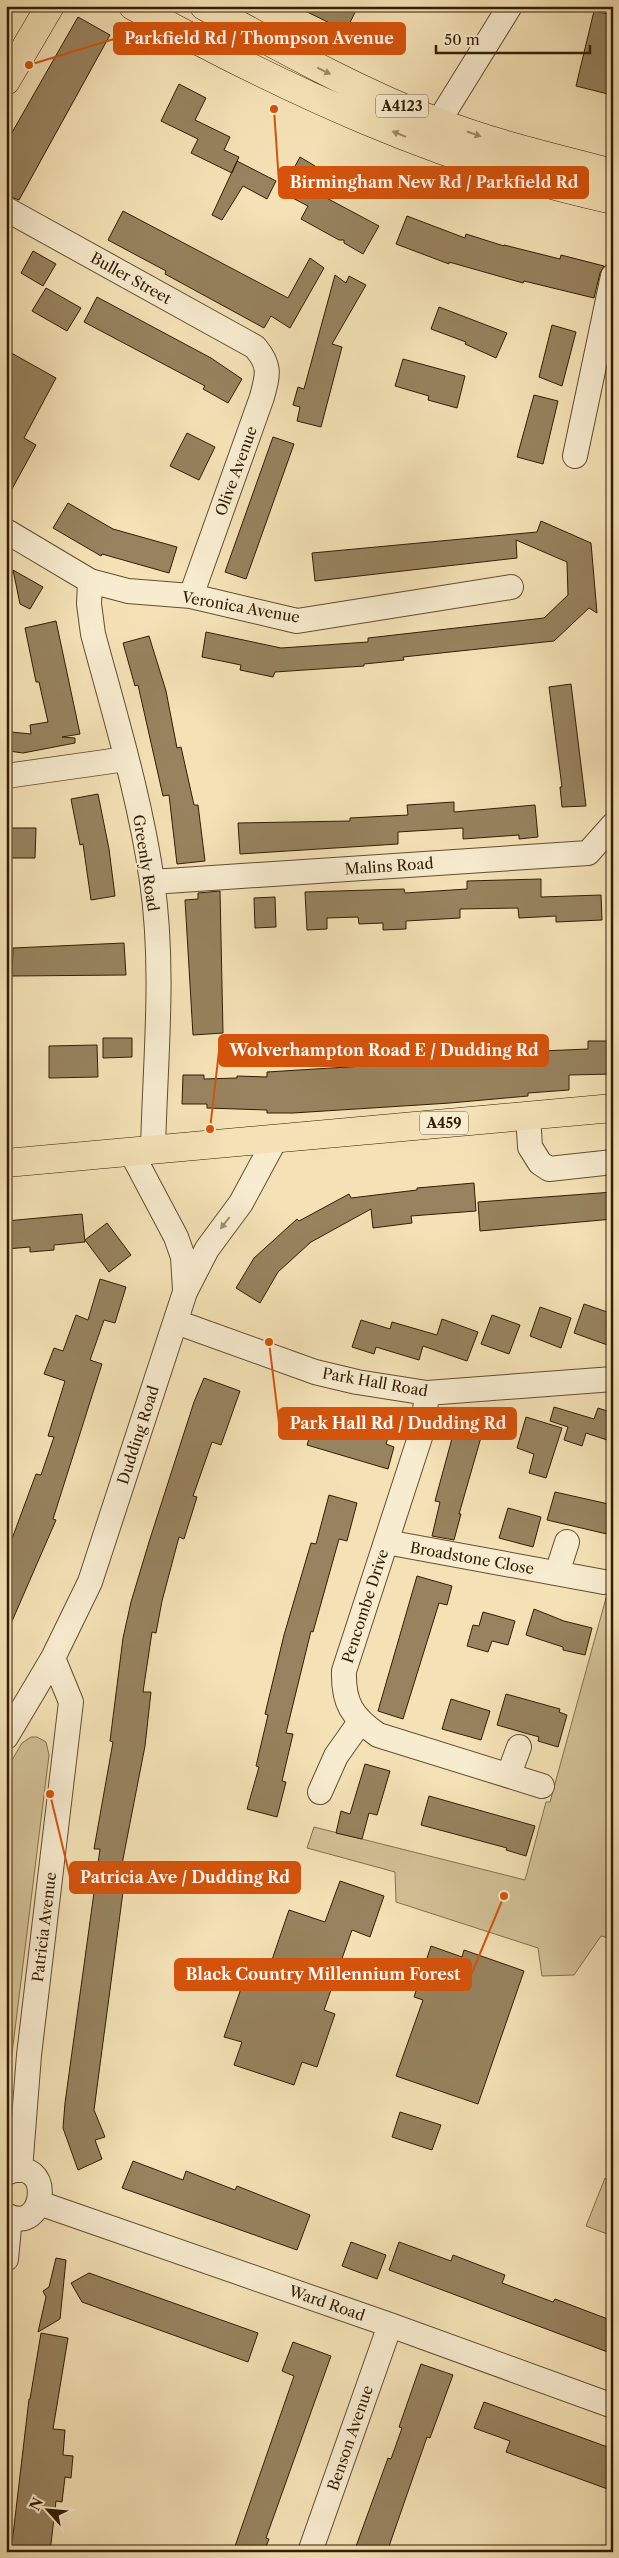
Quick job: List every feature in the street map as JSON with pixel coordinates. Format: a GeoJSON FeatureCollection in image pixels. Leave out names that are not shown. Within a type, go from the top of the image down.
{"type":"FeatureCollection","features":[{"type":"Feature","properties":{"kind":"main road"},"geometry":{"type":"LineString","coordinates":[[6,82],[50,6]]}},
{"type":"Feature","properties":{"kind":"main road","name":"A4123"},"geometry":{"type":"LineString","coordinates":[[134,6],[252,70],[345,112],[431,133],[498,142],[613,173]]}},
{"type":"Feature","properties":{"kind":"main road","name":"A4123"},"geometry":{"type":"LineString","coordinates":[[204,6],[326,72],[481,163],[613,200]]}},
{"type":"Feature","properties":{"kind":"main road"},"geometry":{"type":"LineString","coordinates":[[252,70],[266,39]]}},
{"type":"Feature","properties":{"kind":"main road","name":"A459"},"geometry":{"type":"LineString","coordinates":[[6,1163],[613,1108]]}},
{"type":"Feature","properties":{"kind":"street"},"geometry":{"type":"LineString","coordinates":[[431,133],[510,6]]}},
{"type":"Feature","properties":{"kind":"street","name":"Buller Street"},"geometry":{"type":"LineString","coordinates":[[6,209],[255,347]]}},
{"type":"Feature","properties":{"kind":"street"},"geometry":{"type":"LineString","coordinates":[[575,456],[613,276]]}},
{"type":"Feature","properties":{"kind":"street","name":"Olive Avenue"},"geometry":{"type":"LineString","coordinates":[[191,596],[262,397],[268,374],[265,359],[255,347]]}},
{"type":"Feature","properties":{"kind":"street","name":"Veronica Avenue"},"geometry":{"type":"LineString","coordinates":[[6,531],[90,581],[128,591],[191,596],[297,620],[511,587]]}},
{"type":"Feature","properties":{"kind":"street","name":"Greenly Road"},"geometry":{"type":"LineString","coordinates":[[90,581],[89,604],[93,634],[141,818],[152,882],[160,985],[142,1151]]}},
{"type":"Feature","properties":{"kind":"street"},"geometry":{"type":"LineString","coordinates":[[6,776],[126,759]]}},
{"type":"Feature","properties":{"kind":"street","name":"Malins Road"},"geometry":{"type":"LineString","coordinates":[[152,882],[588,853],[613,825]]}},
{"type":"Feature","properties":{"kind":"street"},"geometry":{"type":"LineString","coordinates":[[528,1115],[530,1147],[540,1164],[549,1169],[613,1162]]}},
{"type":"Feature","properties":{"kind":"street","name":"Dudding Road"},"geometry":{"type":"LineString","coordinates":[[6,1737],[53,1658],[90,1582],[185,1292],[207,1249],[241,1203],[276,1138]]}},
{"type":"Feature","properties":{"kind":"street"},"geometry":{"type":"LineString","coordinates":[[142,1151],[183,1257],[185,1292]]}},
{"type":"Feature","properties":{"kind":"street","name":"Park Hall Road"},"geometry":{"type":"LineString","coordinates":[[176,1322],[315,1372],[357,1382],[427,1393],[613,1379]]}},
{"type":"Feature","properties":{"kind":"street","name":"Pencombe Drive"},"geometry":{"type":"LineString","coordinates":[[427,1393],[423,1428],[344,1671],[344,1688],[351,1712],[360,1722],[378,1735],[401,1744],[509,1774],[542,1786]]}},
{"type":"Feature","properties":{"kind":"street","name":"Broadstone Close"},"geometry":{"type":"LineString","coordinates":[[386,1542],[604,1582]]}},
{"type":"Feature","properties":{"kind":"street"},"geometry":{"type":"LineString","coordinates":[[557,1573],[567,1542]]}},
{"type":"Feature","properties":{"kind":"street","name":"Patricia Avenue"},"geometry":{"type":"LineString","coordinates":[[13,2171],[71,1702],[53,1658]]}},
{"type":"Feature","properties":{"kind":"street"},"geometry":{"type":"LineString","coordinates":[[320,1792],[336,1756],[360,1722]]}},
{"type":"Feature","properties":{"kind":"street"},"geometry":{"type":"LineString","coordinates":[[509,1774],[519,1747]]}},
{"type":"Feature","properties":{"kind":"street"},"geometry":{"type":"LineString","coordinates":[[6,2258],[8,2216],[22,2217],[30,2214],[39,2203],[41,2195],[37,2180],[31,2174],[13,2171]]}},
{"type":"Feature","properties":{"kind":"street","name":"Ward Road"},"geometry":{"type":"LineString","coordinates":[[39,2203],[390,2325],[613,2406]]}},
{"type":"Feature","properties":{"kind":"street","name":"Benson Avenue"},"geometry":{"type":"LineString","coordinates":[[310,2552],[390,2325]]}},
{"type":"Feature","properties":{"kind":"shaded area"},"geometry":{"type":"Polygon","coordinates":[[[606,1598],[613,1600],[613,1939],[601,1936],[574,1975],[542,1976],[538,1948],[396,1902],[395,1872],[307,1848],[314,1827],[525,1880],[546,1802],[550,1802],[606,1598]]]}},
{"type":"Feature","properties":{"kind":"shaded area"},"geometry":{"type":"Polygon","coordinates":[[[31,1737],[37,1737],[46,1742],[49,1755],[6,2102],[6,1770],[22,1743],[31,1737]]]}},
{"type":"Feature","properties":{"kind":"shaded area"},"geometry":{"type":"Polygon","coordinates":[[[605,2178],[613,2186],[613,2236],[586,2226],[605,2178]]]}},
{"type":"Feature","properties":{"kind":"building"},"geometry":{"type":"Polygon","coordinates":[[[295,6],[358,6],[346,31],[295,6]]]}},
{"type":"Feature","properties":{"kind":"building"},"geometry":{"type":"Polygon","coordinates":[[[594,11],[613,15],[613,73],[608,94],[576,86],[594,11]]]}},
{"type":"Feature","properties":{"kind":"building"},"geometry":{"type":"Polygon","coordinates":[[[78,17],[110,35],[19,200],[6,195],[6,143],[78,17]]]}},
{"type":"Feature","properties":{"kind":"building"},"geometry":{"type":"Polygon","coordinates":[[[179,84],[206,98],[195,120],[230,137],[224,150],[239,157],[232,173],[191,153],[198,139],[161,121],[179,84]]]}},
{"type":"Feature","properties":{"kind":"building"},"geometry":{"type":"Polygon","coordinates":[[[300,157],[315,166],[304,186],[379,226],[363,254],[344,243],[344,240],[339,240],[301,219],[308,206],[281,192],[300,157]]]}},
{"type":"Feature","properties":{"kind":"building"},"geometry":{"type":"Polygon","coordinates":[[[237,161],[276,181],[267,199],[243,186],[222,220],[212,215],[237,161]]]}},
{"type":"Feature","properties":{"kind":"building"},"geometry":{"type":"Polygon","coordinates":[[[123,211],[288,298],[310,258],[324,268],[290,328],[271,316],[264,328],[165,274],[166,271],[108,240],[123,211]]]}},
{"type":"Feature","properties":{"kind":"building"},"geometry":{"type":"Polygon","coordinates":[[[407,216],[465,238],[466,234],[504,246],[560,259],[561,255],[604,266],[600,273],[594,298],[524,281],[523,283],[449,262],[449,264],[396,244],[407,216]]]}},
{"type":"Feature","properties":{"kind":"building"},"geometry":{"type":"Polygon","coordinates":[[[33,251],[56,264],[43,286],[21,273],[33,251]]]}},
{"type":"Feature","properties":{"kind":"building"},"geometry":{"type":"Polygon","coordinates":[[[335,275],[346,283],[349,276],[366,285],[332,344],[342,347],[321,427],[297,421],[300,407],[293,405],[298,387],[304,389],[335,275]]]}},
{"type":"Feature","properties":{"kind":"building"},"geometry":{"type":"Polygon","coordinates":[[[46,288],[81,308],[67,331],[32,311],[46,288]]]}},
{"type":"Feature","properties":{"kind":"building"},"geometry":{"type":"Polygon","coordinates":[[[97,297],[211,358],[242,379],[228,403],[203,389],[205,386],[84,322],[97,297]]]}},
{"type":"Feature","properties":{"kind":"building"},"geometry":{"type":"Polygon","coordinates":[[[439,307],[507,333],[496,358],[465,344],[466,342],[431,329],[439,307]]]}},
{"type":"Feature","properties":{"kind":"building"},"geometry":{"type":"Polygon","coordinates":[[[552,325],[576,332],[562,386],[539,377],[552,325]]]}},
{"type":"Feature","properties":{"kind":"building"},"geometry":{"type":"Polygon","coordinates":[[[6,350],[56,378],[24,438],[36,445],[6,500],[6,350]]]}},
{"type":"Feature","properties":{"kind":"building"},"geometry":{"type":"Polygon","coordinates":[[[403,359],[465,376],[457,408],[428,400],[429,396],[395,386],[403,359]]]}},
{"type":"Feature","properties":{"kind":"building"},"geometry":{"type":"Polygon","coordinates":[[[534,395],[558,401],[543,464],[517,457],[534,395]]]}},
{"type":"Feature","properties":{"kind":"building"},"geometry":{"type":"Polygon","coordinates":[[[187,433],[215,447],[199,480],[170,466],[187,433]]]}},
{"type":"Feature","properties":{"kind":"building"},"geometry":{"type":"Polygon","coordinates":[[[273,437],[294,444],[246,579],[225,572],[273,437]]]}},
{"type":"Feature","properties":{"kind":"building"},"geometry":{"type":"Polygon","coordinates":[[[68,503],[113,529],[177,547],[169,573],[102,554],[101,556],[53,528],[68,503]]]}},
{"type":"Feature","properties":{"kind":"building"},"geometry":{"type":"Polygon","coordinates":[[[541,521],[591,543],[597,613],[589,608],[554,641],[403,657],[404,660],[364,664],[364,666],[275,672],[273,677],[240,670],[241,665],[202,657],[206,632],[281,648],[368,642],[368,638],[544,618],[568,595],[567,562],[516,540],[517,558],[315,581],[312,553],[537,532],[541,521]]]}},
{"type":"Feature","properties":{"kind":"building"},"geometry":{"type":"Polygon","coordinates":[[[13,570],[43,587],[30,609],[20,604],[13,570]]]}},
{"type":"Feature","properties":{"kind":"building"},"geometry":{"type":"Polygon","coordinates":[[[56,621],[80,734],[62,737],[75,738],[75,743],[23,753],[9,751],[11,732],[31,734],[30,725],[48,722],[39,682],[36,682],[25,628],[56,621]]]}},
{"type":"Feature","properties":{"kind":"building"},"geometry":{"type":"Polygon","coordinates":[[[149,636],[166,691],[177,748],[181,747],[194,805],[198,805],[205,861],[177,864],[169,795],[163,796],[138,685],[135,686],[123,643],[149,636]]]}},
{"type":"Feature","properties":{"kind":"building"},"geometry":{"type":"Polygon","coordinates":[[[571,684],[586,806],[562,807],[560,787],[562,787],[549,687],[571,684]]]}},
{"type":"Feature","properties":{"kind":"building"},"geometry":{"type":"Polygon","coordinates":[[[98,794],[109,849],[115,896],[91,900],[83,844],[80,845],[71,799],[98,794]]]}},
{"type":"Feature","properties":{"kind":"building"},"geometry":{"type":"Polygon","coordinates":[[[454,802],[454,812],[535,805],[538,837],[519,839],[519,835],[463,839],[463,828],[398,832],[398,844],[240,854],[238,823],[350,821],[350,818],[408,815],[407,805],[454,802]]]}},
{"type":"Feature","properties":{"kind":"building"},"geometry":{"type":"Polygon","coordinates":[[[6,828],[36,828],[35,858],[11,858],[11,851],[6,850],[6,828]]]}},
{"type":"Feature","properties":{"kind":"building"},"geometry":{"type":"Polygon","coordinates":[[[541,879],[541,897],[601,895],[602,920],[556,922],[556,916],[519,918],[518,908],[460,909],[460,918],[406,921],[406,929],[383,930],[383,923],[359,924],[358,917],[327,918],[327,929],[307,930],[305,892],[404,889],[405,893],[467,889],[467,881],[541,879]]]}},
{"type":"Feature","properties":{"kind":"building"},"geometry":{"type":"Polygon","coordinates":[[[220,891],[223,1033],[193,1035],[185,900],[198,899],[198,893],[220,891]]]}},
{"type":"Feature","properties":{"kind":"building"},"geometry":{"type":"Polygon","coordinates":[[[275,897],[276,927],[255,928],[254,898],[275,897]]]}},
{"type":"Feature","properties":{"kind":"building"},"geometry":{"type":"Polygon","coordinates":[[[124,943],[126,975],[12,976],[13,948],[124,943]]]}},
{"type":"Feature","properties":{"kind":"building"},"geometry":{"type":"Polygon","coordinates":[[[103,1038],[132,1038],[132,1057],[103,1058],[103,1038]]]}},
{"type":"Feature","properties":{"kind":"building"},"geometry":{"type":"Polygon","coordinates":[[[588,1041],[613,1041],[613,1074],[569,1075],[569,1090],[528,1093],[528,1096],[450,1103],[293,1113],[267,1113],[267,1110],[207,1108],[207,1104],[182,1104],[183,1075],[204,1075],[204,1079],[237,1078],[237,1076],[267,1077],[267,1072],[541,1055],[541,1051],[588,1049],[588,1041]]]}},
{"type":"Feature","properties":{"kind":"building"},"geometry":{"type":"Polygon","coordinates":[[[97,1045],[98,1077],[49,1078],[49,1046],[97,1045]]]}},
{"type":"Feature","properties":{"kind":"building"},"geometry":{"type":"Polygon","coordinates":[[[474,1183],[476,1211],[411,1216],[412,1223],[373,1228],[371,1209],[311,1242],[278,1272],[260,1303],[236,1288],[254,1258],[297,1219],[299,1221],[349,1194],[351,1198],[417,1190],[417,1188],[474,1183]]]}},
{"type":"Feature","properties":{"kind":"building"},"geometry":{"type":"Polygon","coordinates":[[[613,1192],[613,1219],[480,1231],[478,1202],[613,1192]]]}},
{"type":"Feature","properties":{"kind":"building"},"geometry":{"type":"Polygon","coordinates":[[[82,1214],[85,1242],[54,1245],[54,1250],[30,1252],[30,1247],[6,1249],[6,1221],[82,1214]]]}},
{"type":"Feature","properties":{"kind":"building"},"geometry":{"type":"Polygon","coordinates":[[[107,1223],[131,1255],[109,1272],[85,1240],[107,1223]]]}},
{"type":"Feature","properties":{"kind":"building"},"geometry":{"type":"Polygon","coordinates":[[[100,1279],[126,1287],[115,1323],[104,1320],[90,1360],[102,1364],[53,1519],[56,1520],[6,1635],[6,1555],[36,1474],[41,1475],[54,1437],[48,1436],[65,1381],[44,1374],[54,1348],[63,1351],[76,1315],[88,1320],[100,1279]]]}},
{"type":"Feature","properties":{"kind":"building"},"geometry":{"type":"Polygon","coordinates":[[[584,1304],[613,1314],[613,1347],[574,1333],[584,1304]]]}},
{"type":"Feature","properties":{"kind":"building"},"geometry":{"type":"Polygon","coordinates":[[[540,1307],[571,1318],[561,1348],[530,1336],[540,1307]]]}},
{"type":"Feature","properties":{"kind":"building"},"geometry":{"type":"Polygon","coordinates":[[[492,1315],[520,1325],[509,1354],[481,1344],[492,1315]]]}},
{"type":"Feature","properties":{"kind":"building"},"geometry":{"type":"Polygon","coordinates":[[[442,1319],[478,1332],[467,1361],[423,1346],[419,1360],[376,1347],[374,1354],[352,1347],[361,1320],[390,1329],[392,1322],[437,1335],[442,1319]]]}},
{"type":"Feature","properties":{"kind":"building"},"geometry":{"type":"Polygon","coordinates":[[[204,1378],[240,1391],[221,1445],[212,1442],[193,1496],[197,1497],[184,1539],[179,1537],[162,1601],[156,1633],[152,1632],[143,1692],[151,1692],[145,1746],[123,1859],[120,1892],[123,1892],[94,2110],[105,2137],[95,2140],[102,2159],[78,2170],[63,2128],[65,2103],[100,1849],[94,1849],[113,1742],[110,1741],[123,1638],[131,1602],[149,1542],[194,1402],[204,1378]]]}},
{"type":"Feature","properties":{"kind":"building"},"geometry":{"type":"Polygon","coordinates":[[[554,1407],[594,1419],[598,1408],[613,1413],[613,1442],[586,1433],[582,1446],[564,1440],[568,1427],[550,1421],[554,1407]]]}},
{"type":"Feature","properties":{"kind":"building"},"geometry":{"type":"Polygon","coordinates":[[[317,1413],[340,1420],[339,1424],[388,1438],[386,1444],[394,1447],[388,1469],[307,1445],[317,1413]]]}},
{"type":"Feature","properties":{"kind":"building"},"geometry":{"type":"Polygon","coordinates":[[[526,1417],[562,1428],[546,1478],[529,1473],[534,1454],[517,1448],[526,1417]]]}},
{"type":"Feature","properties":{"kind":"building"},"geometry":{"type":"Polygon","coordinates":[[[457,1420],[484,1427],[459,1514],[461,1514],[454,1540],[432,1536],[440,1502],[435,1501],[457,1420]]]}},
{"type":"Feature","properties":{"kind":"building"},"geometry":{"type":"Polygon","coordinates":[[[555,1492],[613,1505],[607,1534],[547,1520],[555,1492]]]}},
{"type":"Feature","properties":{"kind":"building"},"geometry":{"type":"Polygon","coordinates":[[[329,1495],[357,1503],[347,1541],[339,1539],[313,1632],[311,1631],[286,1733],[293,1734],[282,1781],[286,1782],[277,1817],[247,1809],[259,1767],[256,1766],[268,1715],[265,1714],[284,1635],[311,1543],[316,1544],[329,1495]]]}},
{"type":"Feature","properties":{"kind":"building"},"geometry":{"type":"Polygon","coordinates":[[[508,1508],[541,1517],[533,1547],[499,1538],[508,1508]]]}},
{"type":"Feature","properties":{"kind":"building"},"geometry":{"type":"Polygon","coordinates":[[[417,1576],[452,1586],[447,1605],[439,1603],[403,1719],[378,1711],[417,1576]]]}},
{"type":"Feature","properties":{"kind":"building"},"geometry":{"type":"Polygon","coordinates":[[[534,1609],[564,1621],[592,1628],[585,1655],[563,1650],[563,1647],[526,1635],[534,1609]]]}},
{"type":"Feature","properties":{"kind":"building"},"geometry":{"type":"Polygon","coordinates":[[[483,1612],[515,1621],[508,1645],[492,1641],[488,1652],[467,1646],[473,1625],[479,1626],[483,1612]]]}},
{"type":"Feature","properties":{"kind":"building"},"geometry":{"type":"Polygon","coordinates":[[[506,1694],[560,1709],[559,1712],[567,1715],[558,1747],[538,1741],[539,1737],[497,1725],[506,1694]]]}},
{"type":"Feature","properties":{"kind":"building"},"geometry":{"type":"Polygon","coordinates":[[[451,1699],[490,1711],[481,1740],[442,1729],[451,1699]]]}},
{"type":"Feature","properties":{"kind":"building"},"geometry":{"type":"Polygon","coordinates":[[[365,1764],[390,1771],[377,1815],[369,1813],[362,1839],[336,1833],[341,1811],[350,1814],[365,1764]]]}},
{"type":"Feature","properties":{"kind":"building"},"geometry":{"type":"Polygon","coordinates":[[[429,1796],[535,1826],[526,1856],[506,1850],[507,1848],[421,1825],[429,1796]]]}},
{"type":"Feature","properties":{"kind":"building"},"geometry":{"type":"Polygon","coordinates":[[[340,1881],[384,1896],[370,1937],[352,1930],[324,2010],[335,2014],[317,2067],[302,2062],[294,2085],[234,2065],[242,2042],[224,2037],[243,1983],[262,1989],[289,1910],[325,1922],[340,1881]]]}},
{"type":"Feature","properties":{"kind":"building"},"geometry":{"type":"Polygon","coordinates":[[[431,1946],[462,1957],[464,1950],[524,1971],[478,2104],[396,2076],[423,2000],[414,1997],[431,1946]]]}},
{"type":"Feature","properties":{"kind":"building"},"geometry":{"type":"Polygon","coordinates":[[[400,2112],[441,2125],[432,2150],[392,2137],[400,2112]]]}},
{"type":"Feature","properties":{"kind":"building"},"geometry":{"type":"Polygon","coordinates":[[[133,2161],[183,2180],[186,2171],[235,2190],[237,2186],[310,2215],[297,2250],[122,2188],[133,2161]]]}},
{"type":"Feature","properties":{"kind":"building"},"geometry":{"type":"Polygon","coordinates":[[[351,2242],[386,2255],[377,2279],[342,2266],[351,2242]]]}},
{"type":"Feature","properties":{"kind":"building"},"geometry":{"type":"Polygon","coordinates":[[[399,2242],[451,2261],[453,2255],[505,2275],[502,2283],[553,2302],[555,2299],[613,2321],[613,2354],[389,2270],[399,2242]]]}},
{"type":"Feature","properties":{"kind":"building"},"geometry":{"type":"Polygon","coordinates":[[[56,2258],[66,2260],[60,2319],[38,2332],[46,2297],[43,2291],[49,2287],[56,2258]]]}},
{"type":"Feature","properties":{"kind":"building"},"geometry":{"type":"Polygon","coordinates":[[[89,2273],[258,2333],[248,2362],[82,2302],[71,2283],[89,2273]]]}},
{"type":"Feature","properties":{"kind":"building"},"geometry":{"type":"Polygon","coordinates":[[[41,2333],[68,2338],[53,2429],[65,2430],[63,2455],[73,2456],[71,2478],[65,2477],[62,2502],[56,2501],[50,2552],[11,2552],[29,2399],[41,2333]]]}},
{"type":"Feature","properties":{"kind":"building"},"geometry":{"type":"Polygon","coordinates":[[[293,2342],[331,2356],[266,2538],[269,2539],[264,2552],[233,2552],[294,2376],[282,2371],[293,2342]]]}},
{"type":"Feature","properties":{"kind":"building"},"geometry":{"type":"Polygon","coordinates":[[[421,2364],[453,2375],[430,2438],[427,2437],[387,2552],[354,2552],[388,2458],[391,2459],[402,2428],[399,2427],[421,2364]]]}},
{"type":"Feature","properties":{"kind":"building"},"geometry":{"type":"Polygon","coordinates":[[[484,2402],[613,2449],[613,2491],[506,2452],[510,2441],[474,2428],[484,2402]]]}},
{"type":"Feature","properties":{"kind":"place","name":"Parkfield Rd / Thompson Avenue"},"geometry":{"type":"Point","coordinates":[29,65]}},
{"type":"Feature","properties":{"kind":"place","name":"Birmingham New Rd / Parkfield Rd"},"geometry":{"type":"Point","coordinates":[274,109]}},
{"type":"Feature","properties":{"kind":"place","name":"Wolverhampton Road E / Dudding Rd"},"geometry":{"type":"Point","coordinates":[210,1129]}},
{"type":"Feature","properties":{"kind":"place","name":"Park Hall Rd / Dudding Rd"},"geometry":{"type":"Point","coordinates":[269,1342]}},
{"type":"Feature","properties":{"kind":"place","name":"Patricia Ave / Dudding Rd"},"geometry":{"type":"Point","coordinates":[50,1794]}},
{"type":"Feature","properties":{"kind":"place","name":"Black Country Millennium Forest"},"geometry":{"type":"Point","coordinates":[504,1896]}}]}
